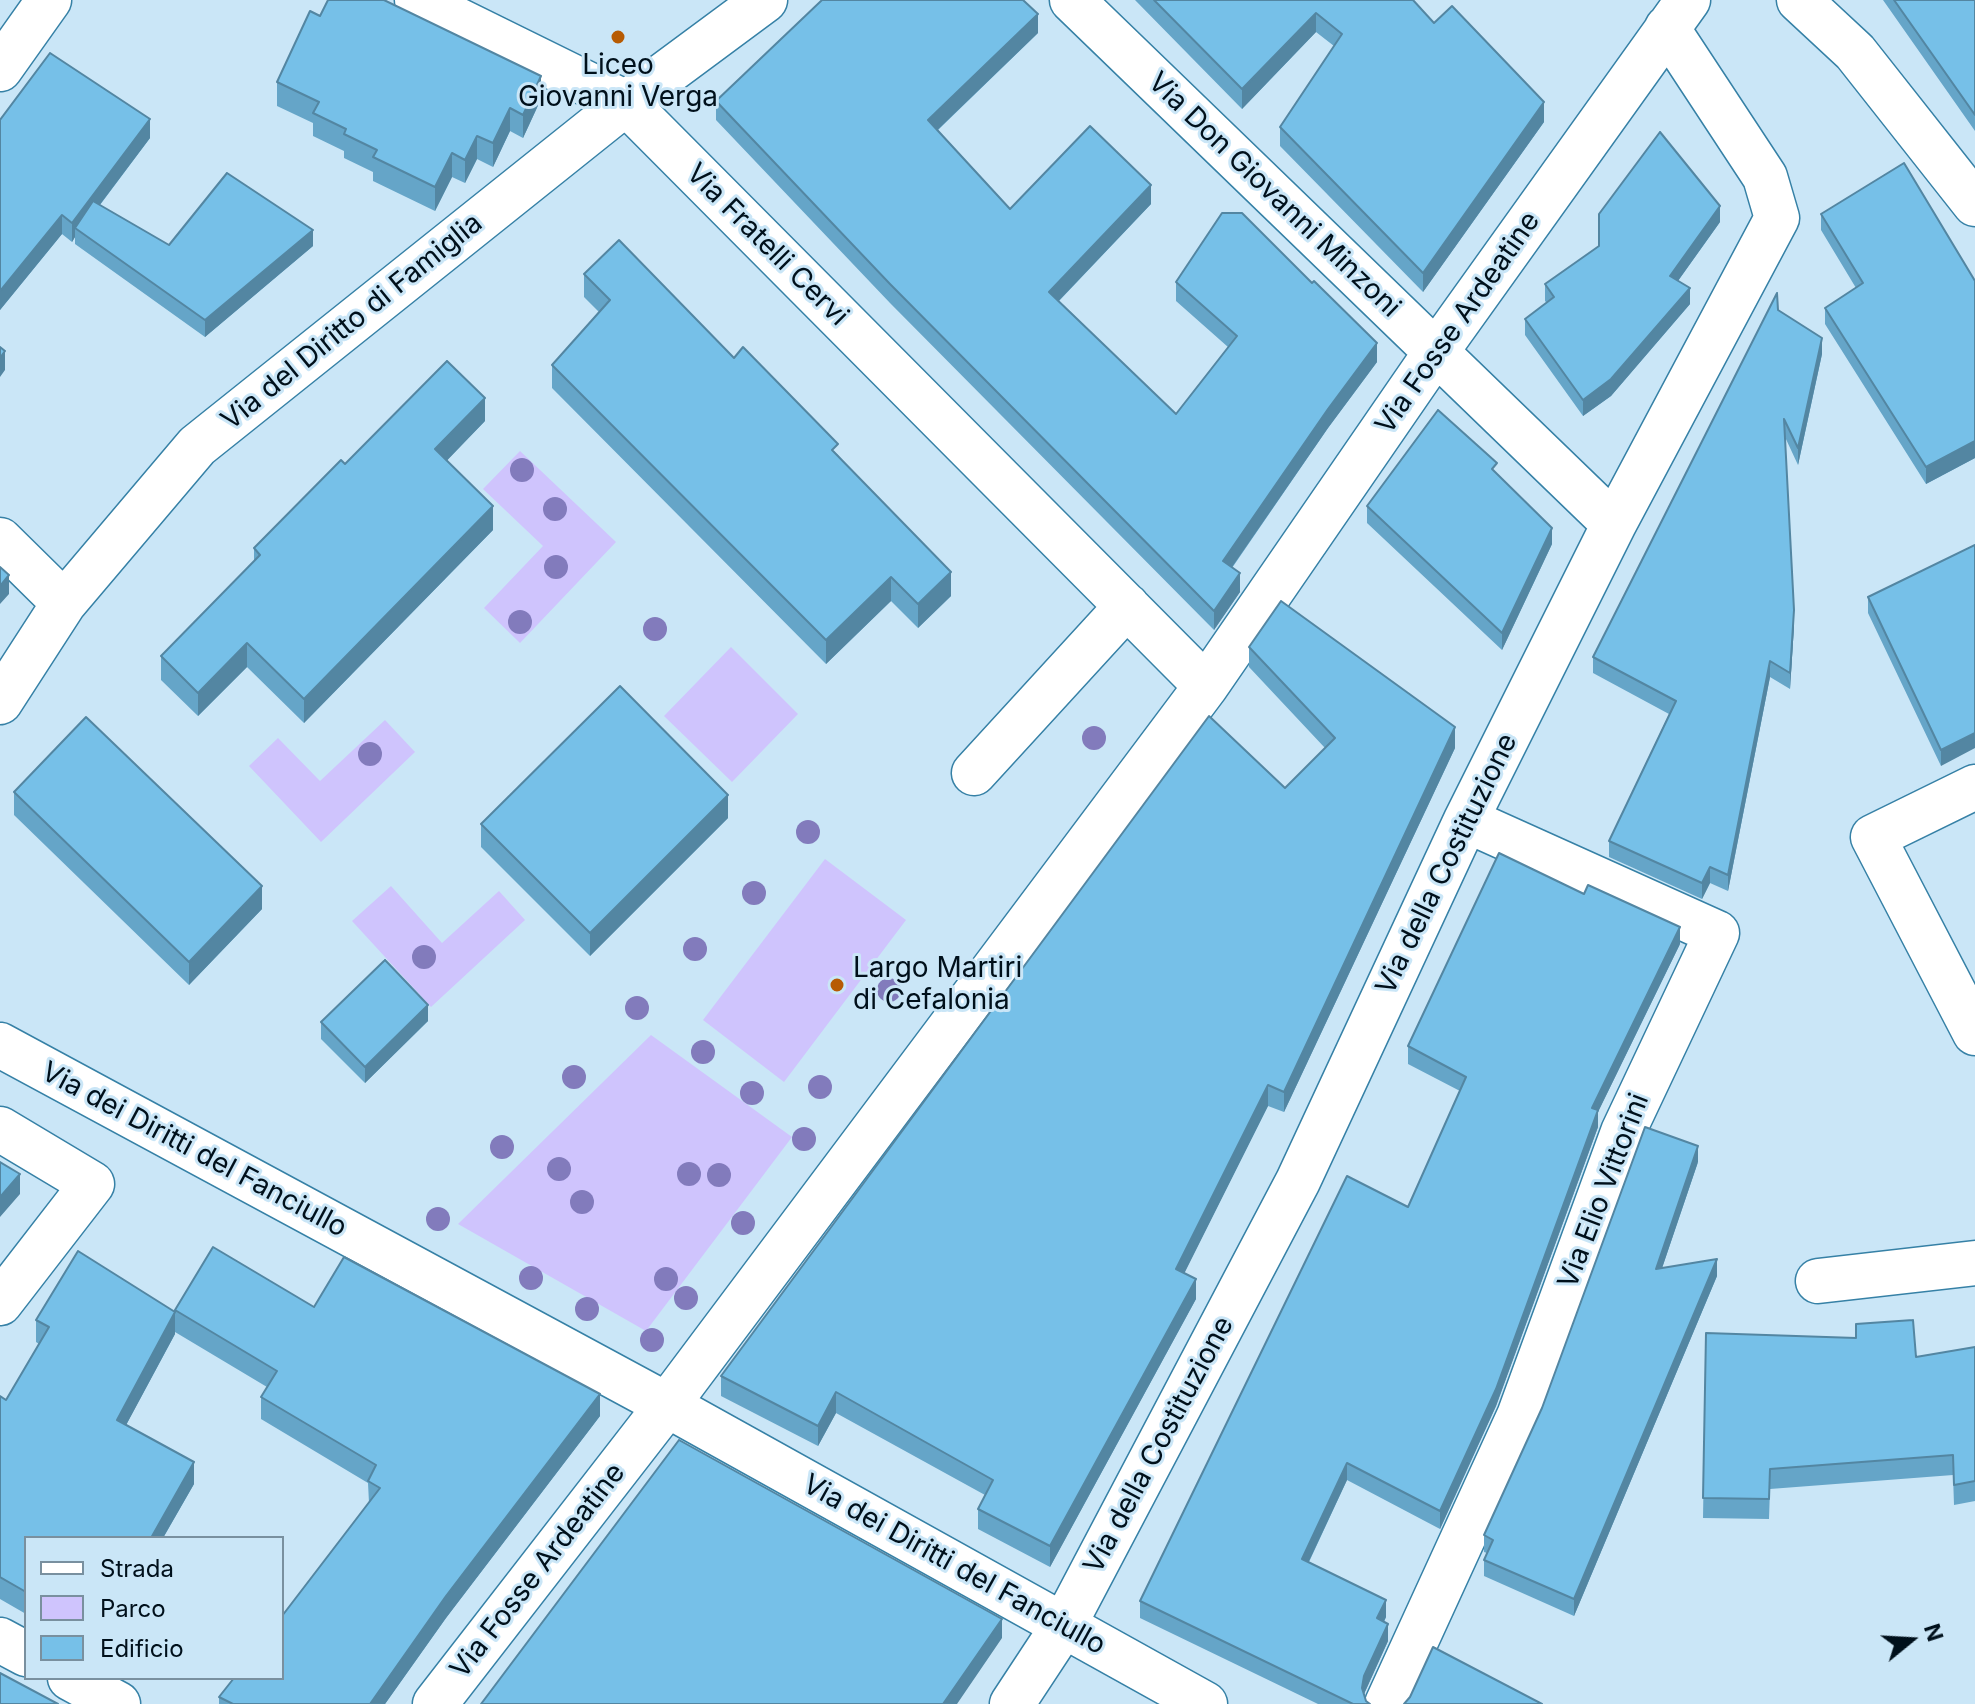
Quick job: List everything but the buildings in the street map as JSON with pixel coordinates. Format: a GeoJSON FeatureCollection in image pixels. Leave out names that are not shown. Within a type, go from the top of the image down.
{"type":"FeatureCollection","features":[{"type":"Feature","properties":{"kind":"street"},"geometry":{"type":"LineString","coordinates":[[0,69],[49,0]]}},
{"type":"Feature","properties":{"kind":"street","name":"Via Fratelli Cervi"},"geometry":{"type":"LineString","coordinates":[[417,0],[626,103],[1206,686]]}},
{"type":"Feature","properties":{"kind":"street","name":"Via del Diritto di Famiglia"},"geometry":{"type":"LineString","coordinates":[[0,702],[64,603],[197,446],[626,103],[765,0]]}},
{"type":"Feature","properties":{"kind":"street","name":"Via Don Giovanni Minzoni"},"geometry":{"type":"LineString","coordinates":[[1072,0],[1614,524]]}},
{"type":"Feature","properties":{"kind":"street"},"geometry":{"type":"LineString","coordinates":[[1799,0],[1855,52],[1975,204]]}},
{"type":"Feature","properties":{"kind":"street","name":"Via Fosse Ardeatine"},"geometry":{"type":"LineString","coordinates":[[435,1704],[670,1423],[1206,686],[1436,352],[1678,14]]}},
{"type":"Feature","properties":{"kind":"street","name":"Via della Costituzione"},"geometry":{"type":"LineString","coordinates":[[1012,1704],[1064,1625],[1298,1181],[1466,820],[1614,524],[1777,218],[1765,177],[1678,14]]}},
{"type":"Feature","properties":{"kind":"street"},"geometry":{"type":"LineString","coordinates":[[0,540],[64,603]]}},
{"type":"Feature","properties":{"kind":"street"},"geometry":{"type":"LineString","coordinates":[[974,773],[1127,606]]}},
{"type":"Feature","properties":{"kind":"street"},"geometry":{"type":"LineString","coordinates":[[1975,787],[1873,837],[1975,1033]]}},
{"type":"Feature","properties":{"kind":"street","name":"Via Elio Vittorini"},"geometry":{"type":"LineString","coordinates":[[1387,1704],[1519,1416],[1623,1132],[1717,933],[1466,820]]}},
{"type":"Feature","properties":{"kind":"street","name":"Via dei Diritti del Fanciullo"},"geometry":{"type":"LineString","coordinates":[[0,1045],[389,1256],[670,1423],[1064,1625],[1205,1704]]}},
{"type":"Feature","properties":{"kind":"street"},"geometry":{"type":"LineString","coordinates":[[0,1129],[92,1184],[0,1303]]}},
{"type":"Feature","properties":{"kind":"street"},"geometry":{"type":"LineString","coordinates":[[1818,1281],[1975,1263]]}},
{"type":"Feature","properties":{"kind":"street"},"geometry":{"type":"LineString","coordinates":[[0,1640],[24,1653]]}},
{"type":"Feature","properties":{"kind":"street"},"geometry":{"type":"LineString","coordinates":[[74,1680],[118,1704]]}},
{"type":"Feature","properties":{"kind":"green space"},"geometry":{"type":"Polygon","coordinates":[[[520,451],[616,542],[520,643],[484,608],[543,546],[483,489],[520,451]]]}},
{"type":"Feature","properties":{"kind":"green space"},"geometry":{"type":"Polygon","coordinates":[[[731,647],[798,714],[732,782],[664,716],[731,647]]]}},
{"type":"Feature","properties":{"kind":"green space"},"geometry":{"type":"Polygon","coordinates":[[[385,720],[415,752],[321,842],[249,766],[278,738],[320,781],[385,720]]]}},
{"type":"Feature","properties":{"kind":"green space"},"geometry":{"type":"Polygon","coordinates":[[[825,859],[906,920],[784,1082],[703,1020],[825,859]]]}},
{"type":"Feature","properties":{"kind":"green space"},"geometry":{"type":"Polygon","coordinates":[[[391,886],[442,943],[499,891],[525,920],[431,1007],[352,921],[391,886]]]}},
{"type":"Feature","properties":{"kind":"green space"},"geometry":{"type":"Polygon","coordinates":[[[651,1035],[792,1137],[646,1331],[458,1224],[651,1035]]]}},
{"type":"Feature","properties":{"kind":"place","name":"Liceo Giovanni Verga"},"geometry":{"type":"Point","coordinates":[618,37]}},
{"type":"Feature","properties":{"kind":"place","name":"Largo Martiri di Cefalonia"},"geometry":{"type":"Point","coordinates":[837,985]}}]}
